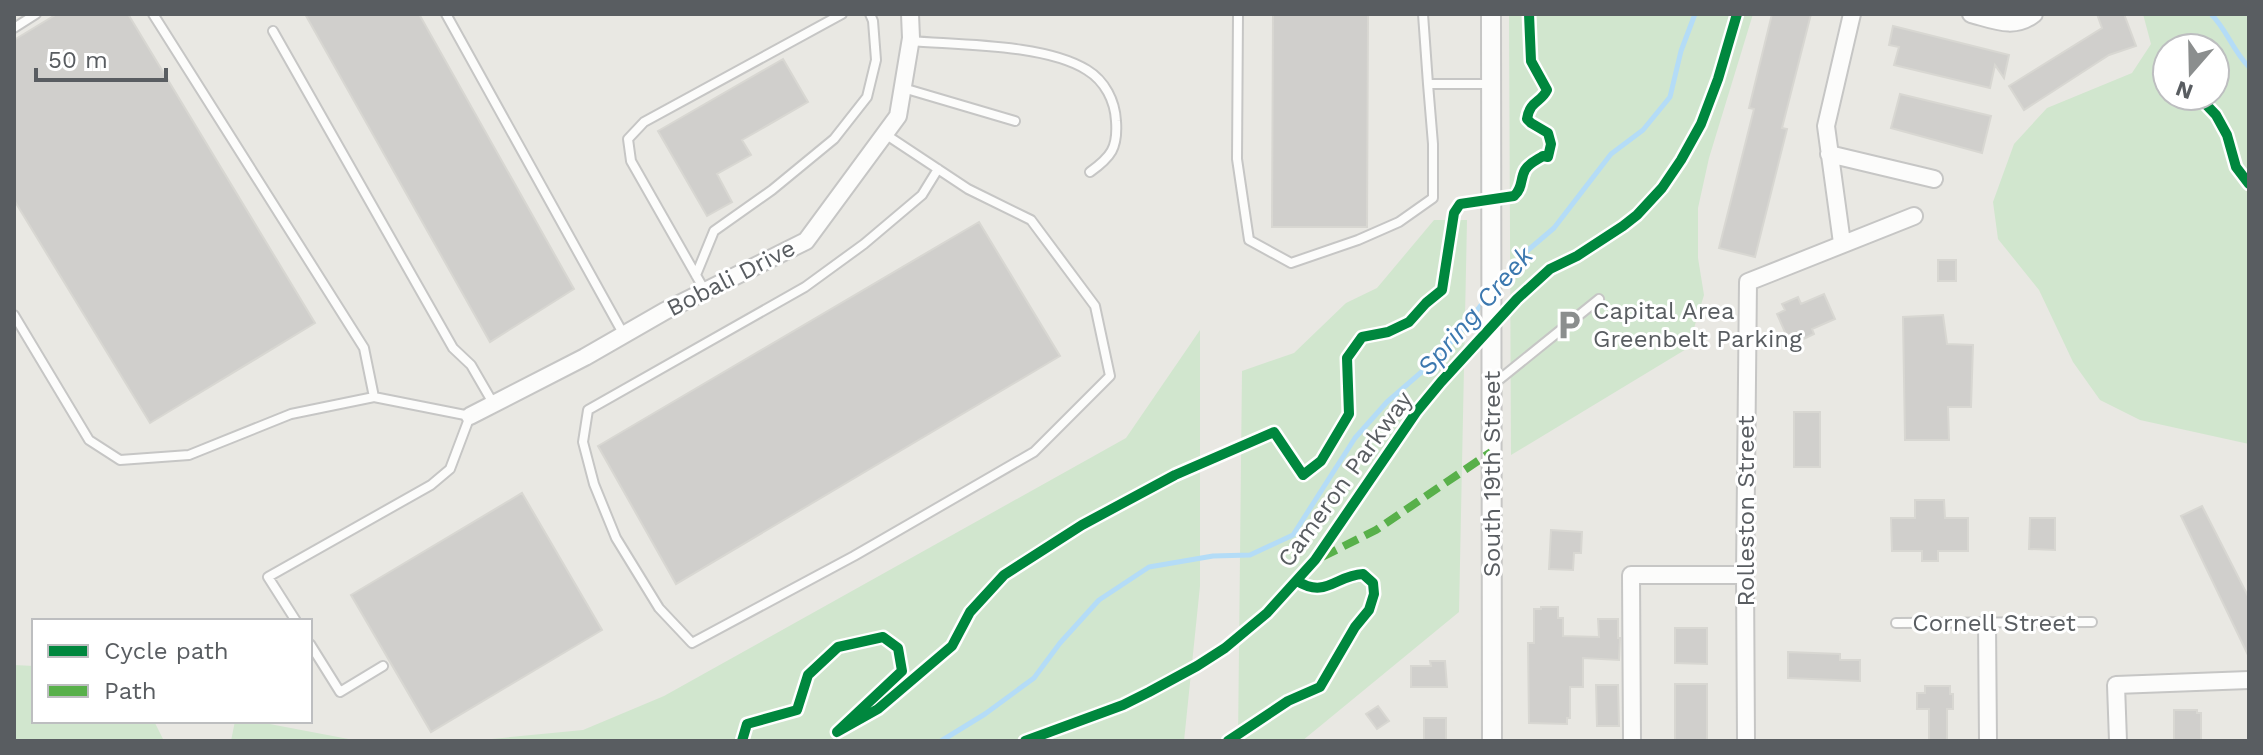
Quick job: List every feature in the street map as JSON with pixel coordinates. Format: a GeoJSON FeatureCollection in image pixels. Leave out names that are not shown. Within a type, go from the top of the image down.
{"type":"FeatureCollection","features":[{"type":"Feature","properties":{"kind":"street","name":"Bobali Drive"},"geometry":{"type":"LineString","coordinates":[[470,416],[806,241],[898,116],[910,41],[910,14]]}},
{"type":"Feature","properties":{"kind":"street","name":"South 19th Street"},"geometry":{"type":"LineString","coordinates":[[1491,14],[1492,741]]}},
{"type":"Feature","properties":{"kind":"street"},"geometry":{"type":"LineString","coordinates":[[1852,14],[1826,126],[1842,243],[1914,216]]}},
{"type":"Feature","properties":{"kind":"street"},"geometry":{"type":"LineString","coordinates":[[1971,14],[2013,25],[2034,14]]}},
{"type":"Feature","properties":{"kind":"street"},"geometry":{"type":"LineString","coordinates":[[1829,154],[1934,179]]}},
{"type":"Feature","properties":{"kind":"street","name":"Rolleston Street"},"geometry":{"type":"LineString","coordinates":[[1746,741],[1748,282],[1842,243]]}},
{"type":"Feature","properties":{"kind":"street"},"geometry":{"type":"LineString","coordinates":[[1632,741],[1631,575],[1745,575]]}},
{"type":"Feature","properties":{"kind":"street"},"geometry":{"type":"LineString","coordinates":[[1987,623],[1988,741]]}},
{"type":"Feature","properties":{"kind":"street"},"geometry":{"type":"LineString","coordinates":[[2118,741],[2116,685],[2249,680]]}},
{"type":"Feature","properties":{"kind":"lane"},"geometry":{"type":"LineString","coordinates":[[14,28],[36,14]]}},
{"type":"Feature","properties":{"kind":"lane"},"geometry":{"type":"LineString","coordinates":[[153,14],[364,348],[374,397]]}},
{"type":"Feature","properties":{"kind":"lane"},"geometry":{"type":"LineString","coordinates":[[446,14],[624,335]]}},
{"type":"Feature","properties":{"kind":"lane"},"geometry":{"type":"LineString","coordinates":[[705,291],[631,161],[628,139],[656,114],[842,14]]}},
{"type":"Feature","properties":{"kind":"lane"},"geometry":{"type":"LineString","coordinates":[[696,275],[714,231],[772,190],[834,139],[867,97],[876,60],[870,14]]}},
{"type":"Feature","properties":{"kind":"lane"},"geometry":{"type":"LineString","coordinates":[[1238,14],[1237,159],[1249,240],[1291,263],[1399,222],[1433,198],[1433,144],[1423,14]]}},
{"type":"Feature","properties":{"kind":"lane"},"geometry":{"type":"LineString","coordinates":[[273,31],[453,348],[471,365],[493,404]]}},
{"type":"Feature","properties":{"kind":"lane"},"geometry":{"type":"LineString","coordinates":[[910,41],[1030,50],[1088,70],[1105,87],[1115,107],[1117,137],[1109,159],[1090,172]]}},
{"type":"Feature","properties":{"kind":"lane"},"geometry":{"type":"LineString","coordinates":[[1428,84],[1491,84]]}},
{"type":"Feature","properties":{"kind":"lane"},"geometry":{"type":"LineString","coordinates":[[903,88],[1015,121]]}},
{"type":"Feature","properties":{"kind":"lane"},"geometry":{"type":"LineString","coordinates":[[885,134],[938,169],[968,189],[1031,220],[1095,306],[1110,376],[1034,452],[854,556],[692,643],[659,608],[616,538],[594,484],[583,442],[588,410],[805,287],[864,244],[922,195],[938,169]]}},
{"type":"Feature","properties":{"kind":"lane"},"geometry":{"type":"LineString","coordinates":[[1491,386],[1599,299]]}},
{"type":"Feature","properties":{"kind":"lane"},"geometry":{"type":"LineString","coordinates":[[14,315],[89,440],[120,460],[189,455],[291,414],[374,397],[470,416],[450,469],[431,485],[268,577],[295,619]]}},
{"type":"Feature","properties":{"kind":"lane","name":"Cornell Street"},"geometry":{"type":"LineString","coordinates":[[1896,623],[2092,622]]}},
{"type":"Feature","properties":{"kind":"lane"},"geometry":{"type":"LineString","coordinates":[[312,647],[340,692],[383,666]]}},
{"type":"Feature","properties":{"kind":"green space"},"geometry":{"type":"Polygon","coordinates":[[[1509,14],[1753,14],[1709,158],[1698,208],[1698,258],[1704,295],[1688,348],[1511,455],[1509,14]]]}},
{"type":"Feature","properties":{"kind":"green space"},"geometry":{"type":"Polygon","coordinates":[[[2143,14],[2249,14],[2249,444],[2140,420],[2100,400],[2073,362],[2039,290],[1998,239],[1993,202],[2014,144],[2047,108],[2132,73],[2151,44],[2143,14]]]}},
{"type":"Feature","properties":{"kind":"green space"},"geometry":{"type":"Polygon","coordinates":[[[1434,220],[1467,220],[1459,612],[1302,741],[1238,741],[1242,371],[1294,353],[1346,303],[1377,288],[1434,220]]]}},
{"type":"Feature","properties":{"kind":"green space"},"geometry":{"type":"Polygon","coordinates":[[[1200,330],[1200,586],[1184,741],[471,741],[583,730],[664,696],[1126,438],[1200,330]]]}},
{"type":"Feature","properties":{"kind":"green space"},"geometry":{"type":"Polygon","coordinates":[[[14,665],[32,666],[32,723],[155,723],[164,741],[14,741],[14,665]]]}},
{"type":"Feature","properties":{"kind":"green space"},"geometry":{"type":"Polygon","coordinates":[[[235,723],[264,723],[359,741],[231,741],[235,723]]]}},
{"type":"Feature","properties":{"kind":"building"},"geometry":{"type":"Polygon","coordinates":[[[57,14],[128,14],[315,323],[150,423],[14,200],[14,40],[57,14]]]}},
{"type":"Feature","properties":{"kind":"building"},"geometry":{"type":"Polygon","coordinates":[[[305,14],[419,14],[574,289],[490,342],[305,14]]]}},
{"type":"Feature","properties":{"kind":"building"},"geometry":{"type":"Polygon","coordinates":[[[1273,14],[1368,14],[1367,227],[1272,227],[1273,14]]]}},
{"type":"Feature","properties":{"kind":"building"},"geometry":{"type":"Polygon","coordinates":[[[1772,14],[1811,14],[1782,128],[1787,129],[1755,257],[1719,248],[1754,109],[1749,108],[1772,14]]]}},
{"type":"Feature","properties":{"kind":"building"},"geometry":{"type":"Polygon","coordinates":[[[2097,14],[2124,14],[2136,46],[2109,55],[2024,110],[2009,86],[2102,28],[2097,14]]]}},
{"type":"Feature","properties":{"kind":"building"},"geometry":{"type":"Polygon","coordinates":[[[1893,26],[2009,55],[2004,78],[1995,65],[1990,88],[1894,65],[1899,47],[1889,45],[1893,26]]]}},
{"type":"Feature","properties":{"kind":"building"},"geometry":{"type":"Polygon","coordinates":[[[783,59],[808,102],[742,140],[751,155],[717,174],[732,202],[707,216],[658,131],[783,59]]]}},
{"type":"Feature","properties":{"kind":"building"},"geometry":{"type":"Polygon","coordinates":[[[1900,94],[1991,116],[1982,153],[1891,128],[1900,94]]]}},
{"type":"Feature","properties":{"kind":"building"},"geometry":{"type":"Polygon","coordinates":[[[979,222],[1060,356],[676,584],[598,446],[979,222]]]}},
{"type":"Feature","properties":{"kind":"building"},"geometry":{"type":"Polygon","coordinates":[[[1938,260],[1956,260],[1956,281],[1938,281],[1938,260]]]}},
{"type":"Feature","properties":{"kind":"building"},"geometry":{"type":"Polygon","coordinates":[[[1824,294],[1835,319],[1812,329],[1814,334],[1797,342],[1795,336],[1788,339],[1777,314],[1785,310],[1782,304],[1798,297],[1801,304],[1824,294]]]}},
{"type":"Feature","properties":{"kind":"building"},"geometry":{"type":"Polygon","coordinates":[[[1943,315],[1947,344],[1973,345],[1971,407],[1948,407],[1949,440],[1905,440],[1903,317],[1943,315]]]}},
{"type":"Feature","properties":{"kind":"building"},"geometry":{"type":"Polygon","coordinates":[[[1794,412],[1820,412],[1820,467],[1794,467],[1794,412]]]}},
{"type":"Feature","properties":{"kind":"building"},"geometry":{"type":"Polygon","coordinates":[[[522,493],[602,630],[431,732],[351,595],[522,493]]]}},
{"type":"Feature","properties":{"kind":"building"},"geometry":{"type":"Polygon","coordinates":[[[1915,500],[1944,500],[1945,518],[1968,518],[1968,551],[1938,551],[1938,561],[1922,561],[1922,551],[1892,551],[1891,518],[1915,518],[1915,500]]]}},
{"type":"Feature","properties":{"kind":"building"},"geometry":{"type":"Polygon","coordinates":[[[2202,506],[2249,598],[2249,657],[2181,516],[2202,506]]]}},
{"type":"Feature","properties":{"kind":"building"},"geometry":{"type":"Polygon","coordinates":[[[2030,518],[2055,518],[2055,550],[2029,549],[2030,518]]]}},
{"type":"Feature","properties":{"kind":"building"},"geometry":{"type":"Polygon","coordinates":[[[1551,530],[1582,532],[1581,553],[1574,553],[1573,570],[1549,569],[1551,530]]]}},
{"type":"Feature","properties":{"kind":"building"},"geometry":{"type":"Polygon","coordinates":[[[1558,607],[1558,618],[1563,618],[1563,636],[1599,637],[1598,619],[1618,619],[1619,660],[1583,658],[1583,687],[1570,687],[1570,718],[1567,718],[1567,724],[1529,723],[1528,643],[1534,643],[1534,609],[1558,607]]]}},
{"type":"Feature","properties":{"kind":"building"},"geometry":{"type":"Polygon","coordinates":[[[1675,628],[1707,628],[1707,664],[1675,663],[1675,628]]]}},
{"type":"Feature","properties":{"kind":"building"},"geometry":{"type":"Polygon","coordinates":[[[1788,652],[1840,654],[1840,660],[1860,660],[1860,681],[1788,678],[1788,652]]]}},
{"type":"Feature","properties":{"kind":"building"},"geometry":{"type":"Polygon","coordinates":[[[1430,661],[1445,661],[1447,687],[1411,687],[1411,666],[1431,666],[1430,661]]]}},
{"type":"Feature","properties":{"kind":"building"},"geometry":{"type":"Polygon","coordinates":[[[1675,684],[1707,684],[1707,741],[1675,741],[1675,684]]]}},
{"type":"Feature","properties":{"kind":"building"},"geometry":{"type":"Polygon","coordinates":[[[1596,685],[1618,685],[1619,726],[1597,726],[1596,685]]]}},
{"type":"Feature","properties":{"kind":"building"},"geometry":{"type":"Polygon","coordinates":[[[1925,686],[1950,686],[1953,709],[1947,709],[1947,741],[1929,741],[1929,709],[1917,709],[1917,693],[1925,693],[1925,686]]]}},
{"type":"Feature","properties":{"kind":"building"},"geometry":{"type":"Polygon","coordinates":[[[1378,706],[1389,721],[1377,729],[1366,714],[1378,706]]]}},
{"type":"Feature","properties":{"kind":"building"},"geometry":{"type":"Polygon","coordinates":[[[2174,710],[2197,710],[2201,713],[2201,741],[2174,741],[2174,710]]]}},
{"type":"Feature","properties":{"kind":"building"},"geometry":{"type":"Polygon","coordinates":[[[1424,718],[1446,718],[1446,741],[1424,741],[1424,718]]]}},
{"type":"Feature","properties":{"kind":"waterway","name":"Spring Creek"},"geometry":{"type":"LineString","coordinates":[[1498,285],[1527,251],[1554,228],[1611,154],[1643,130],[1670,97],[1681,51],[1695,14]]}},
{"type":"Feature","properties":{"kind":"waterway","name":"Spring Creek"},"geometry":{"type":"LineString","coordinates":[[2211,14],[2249,67]]}},
{"type":"Feature","properties":{"kind":"waterway","name":"Spring Creek"},"geometry":{"type":"LineString","coordinates":[[941,741],[1034,678],[1060,643],[1099,600],[1149,567],[1213,556],[1250,555],[1293,535],[1355,438],[1387,402],[1440,356],[1486,299]]}},
{"type":"Feature","properties":{"kind":"marked path"},"geometry":{"type":"LineString","coordinates":[[1322,557],[1376,530],[1491,452]]}},
{"type":"Feature","properties":{"kind":"cycle path","name":"Cameron Parkway"},"geometry":{"type":"LineString","coordinates":[[742,741],[747,724],[797,710],[808,675],[838,647],[883,637],[898,648],[902,671],[837,732],[878,709],[952,646],[970,612],[1004,575],[1082,525],[1175,475],[1274,432],[1303,475],[1321,461],[1349,414],[1347,358],[1362,337],[1388,332],[1409,322],[1442,290],[1454,213],[1460,204],[1514,196],[1527,168],[1543,156],[1548,157],[1551,144],[1548,133],[1527,119],[1533,105],[1547,90],[1531,61],[1529,14]]}},
{"type":"Feature","properties":{"kind":"cycle path","name":"Cameron Parkway"},"geometry":{"type":"LineString","coordinates":[[1025,741],[1123,705],[1149,692],[1225,648],[1267,613],[1315,560],[1417,411],[1517,299],[1550,269],[1577,256],[1623,226],[1662,188],[1701,124],[1737,14]]}},
{"type":"Feature","properties":{"kind":"cycle path"},"geometry":{"type":"LineString","coordinates":[[2213,112],[2227,135],[2236,167],[2249,184]]}},
{"type":"Feature","properties":{"kind":"cycle path","name":"Cameron Parkway"},"geometry":{"type":"LineString","coordinates":[[1228,741],[1288,701],[1320,687],[1355,627],[1369,610],[1374,594],[1373,583],[1363,574],[1316,588],[1297,581]]}},
{"type":"Feature","properties":{"kind":"place","name":"Capital Area Greenbelt Parking"},"geometry":{"type":"Point","coordinates":[1569,325]}}]}
